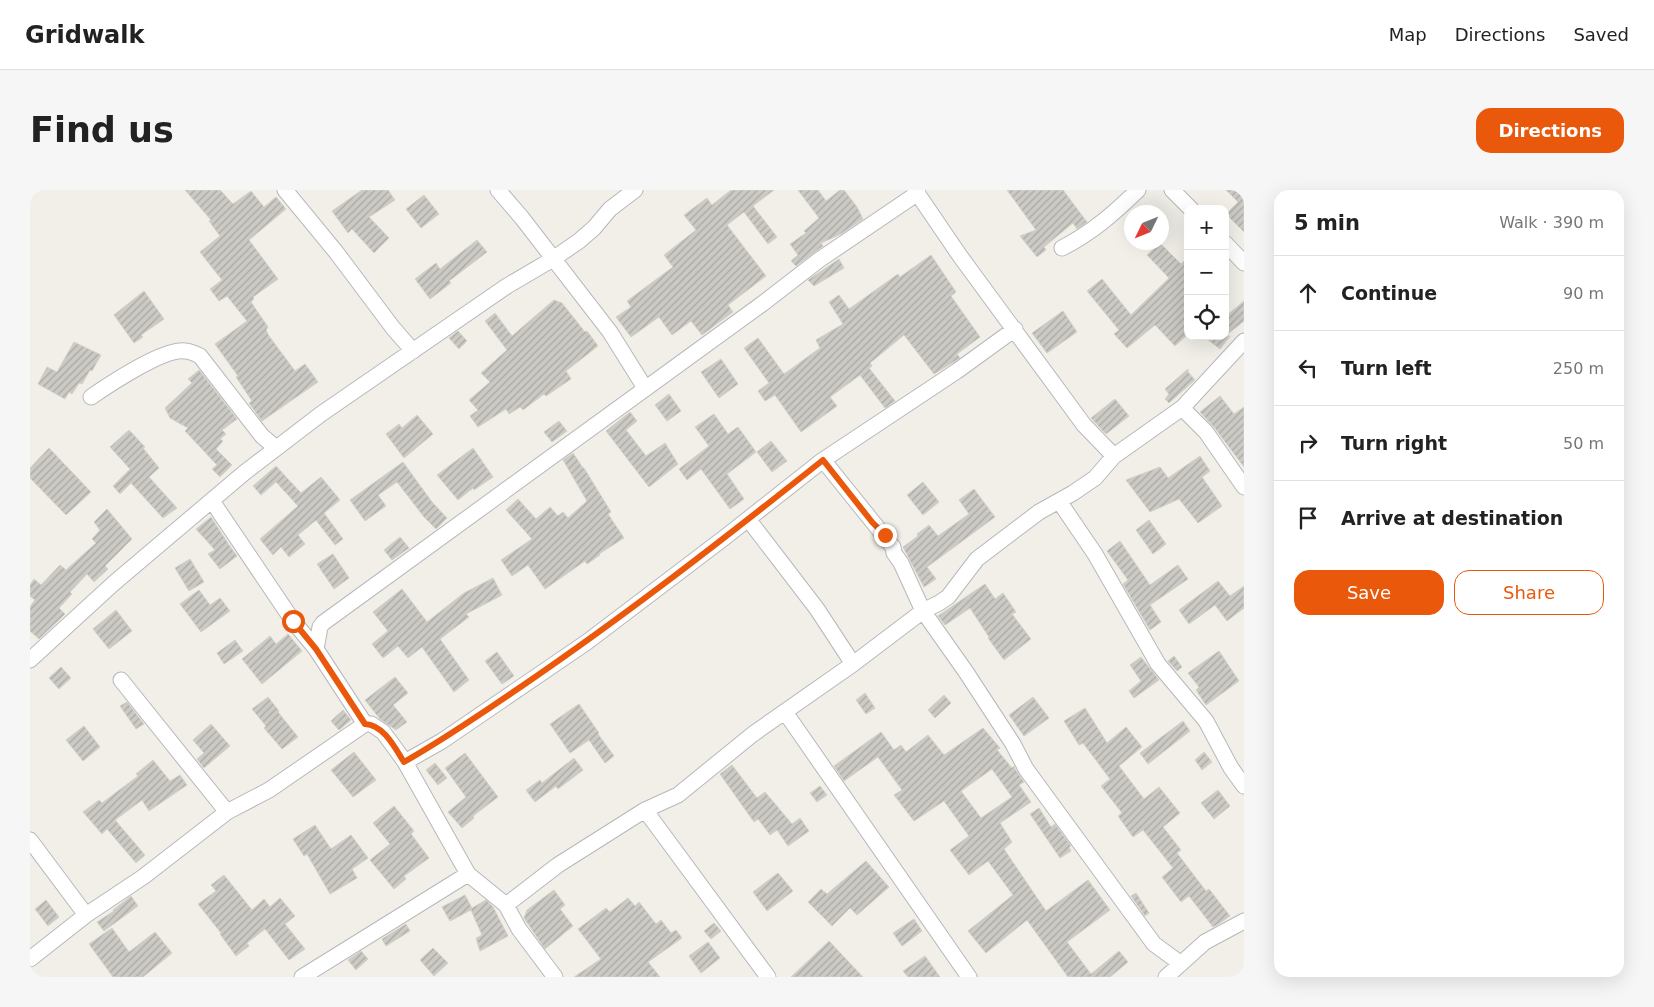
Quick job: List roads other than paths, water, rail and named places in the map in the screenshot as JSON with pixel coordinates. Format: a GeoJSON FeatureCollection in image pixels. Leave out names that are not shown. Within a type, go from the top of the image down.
{"type":"FeatureCollection","features":[{"type":"Feature","properties":{"kind":"street"},"geometry":{"type":"LineString","coordinates":[[285,190],[413,351]]}},
{"type":"Feature","properties":{"kind":"street"},"geometry":{"type":"LineString","coordinates":[[498,190],[522,218],[610,332],[645,388]]}},
{"type":"Feature","properties":{"kind":"street"},"geometry":{"type":"LineString","coordinates":[[30,660],[114,583],[207,503],[212,501],[276,448],[321,414],[507,286],[579,241],[594,228],[610,209],[635,190]]}},
{"type":"Feature","properties":{"kind":"street"},"geometry":{"type":"LineString","coordinates":[[1062,248],[1100,225],[1138,190]]}},
{"type":"Feature","properties":{"kind":"street"},"geometry":{"type":"LineString","coordinates":[[1172,190],[1187,205]]}},
{"type":"Feature","properties":{"kind":"street"},"geometry":{"type":"LineString","coordinates":[[316,649],[320,627],[323,623],[916,191],[960,256],[1084,425],[1114,456]]}},
{"type":"Feature","properties":{"kind":"street"},"geometry":{"type":"LineString","coordinates":[[1229,247],[1244,263]]}},
{"type":"Feature","properties":{"kind":"street"},"geometry":{"type":"LineString","coordinates":[[404,762],[442,741],[587,642],[823,460],[1015,330]]}},
{"type":"Feature","properties":{"kind":"street"},"geometry":{"type":"LineString","coordinates":[[506,905],[558,865],[645,810],[678,795],[753,734],[853,664],[923,611],[939,604],[948,597],[978,559],[1039,512],[1095,478],[1114,456],[1182,408],[1244,341]]}},
{"type":"Feature","properties":{"kind":"street"},"geometry":{"type":"LineString","coordinates":[[91,397],[128,372],[170,353],[184,350],[200,356],[262,436],[276,448]]}},
{"type":"Feature","properties":{"kind":"street"},"geometry":{"type":"LineString","coordinates":[[1182,408],[1206,432],[1244,487]]}},
{"type":"Feature","properties":{"kind":"street"},"geometry":{"type":"LineString","coordinates":[[823,460],[893,547],[894,553],[901,563],[923,611],[1008,736],[1026,769],[1154,944],[1180,963]]}},
{"type":"Feature","properties":{"kind":"street"},"geometry":{"type":"LineString","coordinates":[[212,501],[236,533],[293,621],[316,649],[365,724]]}},
{"type":"Feature","properties":{"kind":"street"},"geometry":{"type":"LineString","coordinates":[[1059,501],[1095,554],[1158,664],[1206,721],[1231,768],[1244,786]]}},
{"type":"Feature","properties":{"kind":"street"},"geometry":{"type":"LineString","coordinates":[[748,519],[817,609],[853,664]]}},
{"type":"Feature","properties":{"kind":"street"},"geometry":{"type":"LineString","coordinates":[[121,680],[226,812]]}},
{"type":"Feature","properties":{"kind":"street"},"geometry":{"type":"LineString","coordinates":[[784,712],[969,977]]}},
{"type":"Feature","properties":{"kind":"street"},"geometry":{"type":"LineString","coordinates":[[30,959],[86,915],[143,877],[226,812],[269,790],[365,724],[371,724],[383,732],[404,762],[468,874],[506,905],[519,929],[555,977]]}},
{"type":"Feature","properties":{"kind":"street"},"geometry":{"type":"LineString","coordinates":[[645,810],[768,977]]}},
{"type":"Feature","properties":{"kind":"street"},"geometry":{"type":"LineString","coordinates":[[30,840],[86,915]]}},
{"type":"Feature","properties":{"kind":"street"},"geometry":{"type":"LineString","coordinates":[[302,977],[468,874]]}},
{"type":"Feature","properties":{"kind":"street"},"geometry":{"type":"LineString","coordinates":[[1166,977],[1205,942],[1244,921]]}}]}
